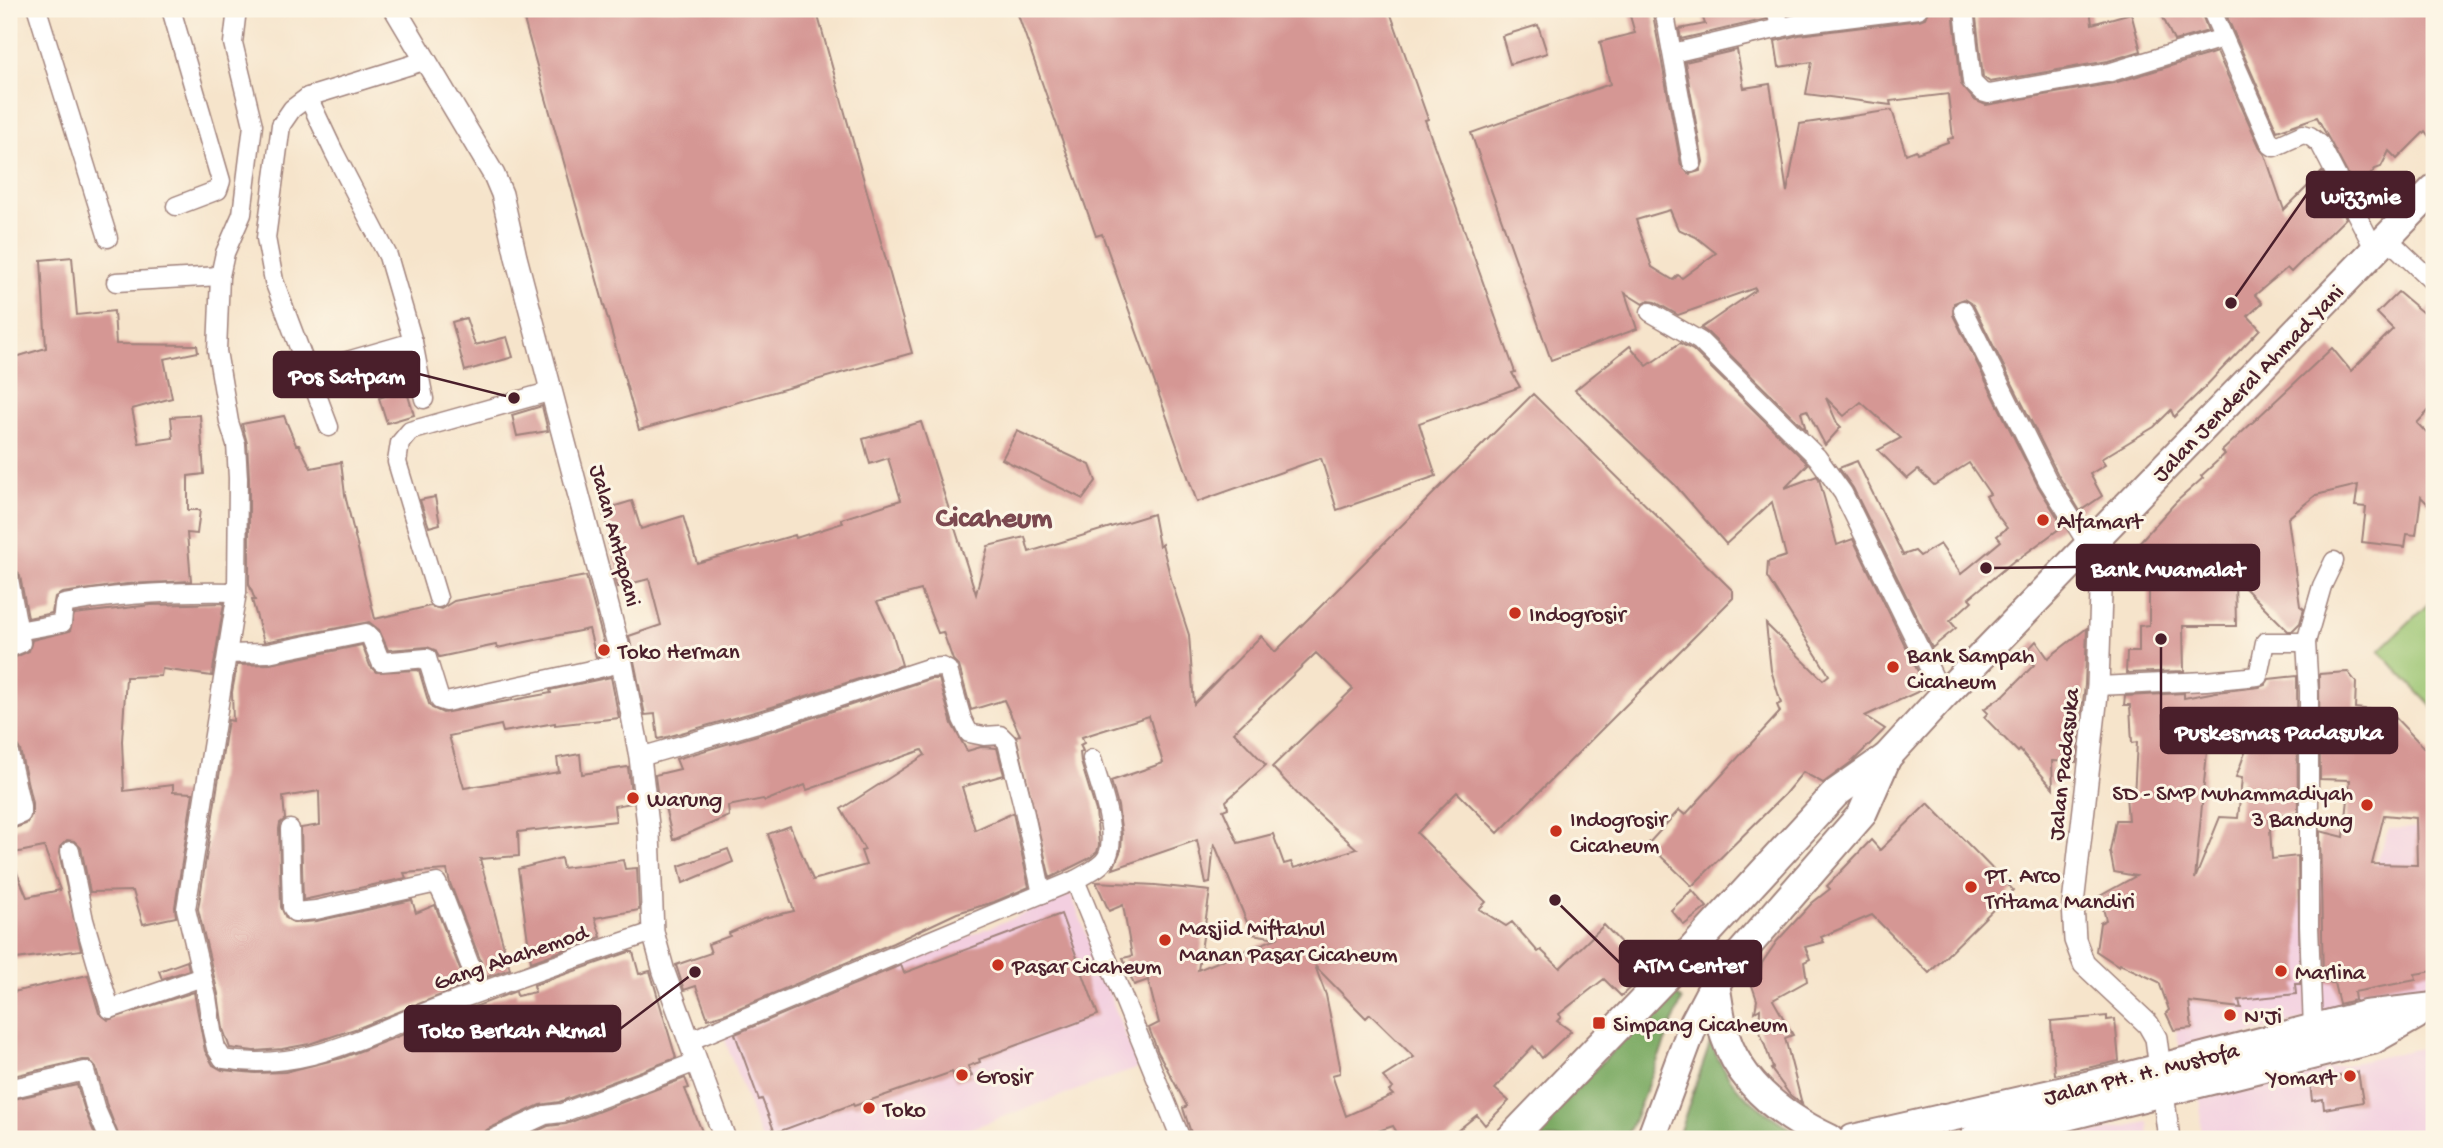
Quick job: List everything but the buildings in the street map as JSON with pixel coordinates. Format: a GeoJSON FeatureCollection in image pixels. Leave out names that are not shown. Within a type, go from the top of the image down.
{"type":"FeatureCollection","features":[{"type":"Feature","properties":{"kind":"main road","name":"Jalan Jenderal Ahmad Yani"},"geometry":{"type":"LineString","coordinates":[[1510,1139],[1686,956],[1836,793],[1887,757],[1942,696],[2434,189]]}},
{"type":"Feature","properties":{"kind":"main road","name":"Jalan Jenderal Ahmad Yani"},"geometry":{"type":"LineString","coordinates":[[1651,1139],[1694,1023],[1715,983],[1862,814],[1887,757]]}},
{"type":"Feature","properties":{"kind":"main road"},"geometry":{"type":"LineString","coordinates":[[1686,956],[1715,983],[1726,1039],[1751,1082],[1793,1118],[1830,1139]]}},
{"type":"Feature","properties":{"kind":"main road","name":"Jalan PH. H. Mustofa"},"geometry":{"type":"LineString","coordinates":[[1983,1138],[2313,1029],[2365,1015],[2431,1008]]}},
{"type":"Feature","properties":{"kind":"main road","name":"Jalan PH. H. Mustofa"},"geometry":{"type":"LineString","coordinates":[[1853,1139],[2372,1040],[2431,1008]]}},
{"type":"Feature","properties":{"kind":"street"},"geometry":{"type":"LineString","coordinates":[[37,9],[108,238]]}},
{"type":"Feature","properties":{"kind":"street"},"geometry":{"type":"LineString","coordinates":[[171,9],[221,181],[218,190],[176,206]]}},
{"type":"Feature","properties":{"kind":"street"},"geometry":{"type":"LineString","coordinates":[[70,851],[84,920],[110,1009],[202,976],[186,909],[237,592],[236,444],[229,422],[217,351],[220,276],[225,253],[242,215],[253,125],[233,43],[237,9]]}},
{"type":"Feature","properties":{"kind":"street","name":"Jalan Antapani"},"geometry":{"type":"LineString","coordinates":[[395,9],[488,165],[502,194],[622,663],[640,757],[649,834],[653,932],[664,972],[725,1139]]}},
{"type":"Feature","properties":{"kind":"street"},"geometry":{"type":"LineString","coordinates":[[1664,9],[1692,163]]}},
{"type":"Feature","properties":{"kind":"street"},"geometry":{"type":"LineString","coordinates":[[1776,9],[1780,28]]}},
{"type":"Feature","properties":{"kind":"street"},"geometry":{"type":"LineString","coordinates":[[1673,52],[1826,15],[1918,9]]}},
{"type":"Feature","properties":{"kind":"street"},"geometry":{"type":"LineString","coordinates":[[1964,9],[1972,82],[1982,92],[1989,94],[2111,72],[2223,38]]}},
{"type":"Feature","properties":{"kind":"street"},"geometry":{"type":"LineString","coordinates":[[2211,9],[2271,145],[2274,147],[2303,134],[2320,144],[2381,244],[2434,283]]}},
{"type":"Feature","properties":{"kind":"street"},"geometry":{"type":"LineString","coordinates":[[329,427],[274,281],[266,238],[281,125],[292,109],[308,97],[426,60]]}},
{"type":"Feature","properties":{"kind":"street"},"geometry":{"type":"LineString","coordinates":[[308,97],[388,256],[413,342],[425,399]]}},
{"type":"Feature","properties":{"kind":"street"},"geometry":{"type":"LineString","coordinates":[[116,282],[220,276]]}},
{"type":"Feature","properties":{"kind":"street"},"geometry":{"type":"LineString","coordinates":[[1963,310],[2048,481],[2096,538]]}},
{"type":"Feature","properties":{"kind":"street"},"geometry":{"type":"LineString","coordinates":[[1650,312],[1700,341],[1817,457],[1843,493],[1942,696]]}},
{"type":"Feature","properties":{"kind":"street"},"geometry":{"type":"LineString","coordinates":[[309,372],[413,342]]}},
{"type":"Feature","properties":{"kind":"street"},"geometry":{"type":"LineString","coordinates":[[438,598],[397,462],[400,443],[410,432],[552,391]]}},
{"type":"Feature","properties":{"kind":"street","name":"Jalan Padasuka"},"geometry":{"type":"LineString","coordinates":[[2096,538],[2098,686],[2073,904],[2075,940],[2084,964],[2148,1024],[2156,1038],[2169,1139]]}},
{"type":"Feature","properties":{"kind":"street"},"geometry":{"type":"LineString","coordinates":[[2313,1029],[2309,926],[2309,692],[2305,642],[2322,586],[2334,561]]}},
{"type":"Feature","properties":{"kind":"street"},"geometry":{"type":"LineString","coordinates":[[9,579],[21,643],[9,648]]}},
{"type":"Feature","properties":{"kind":"street"},"geometry":{"type":"LineString","coordinates":[[18,631],[62,623],[64,604],[91,598],[182,591],[237,592]]}},
{"type":"Feature","properties":{"kind":"street"},"geometry":{"type":"LineString","coordinates":[[228,654],[268,653],[366,633],[371,638],[381,662],[427,658],[440,700],[446,702],[622,663]]}},
{"type":"Feature","properties":{"kind":"street"},"geometry":{"type":"LineString","coordinates":[[2098,686],[2258,676],[2265,642],[2305,642]]}},
{"type":"Feature","properties":{"kind":"street"},"geometry":{"type":"LineString","coordinates":[[640,757],[775,718],[928,668],[942,667],[948,670],[962,719],[970,733],[984,736],[1000,734],[1007,742],[1042,894]]}},
{"type":"Feature","properties":{"kind":"street"},"geometry":{"type":"LineString","coordinates":[[9,753],[21,814],[9,819]]}},
{"type":"Feature","properties":{"kind":"street"},"geometry":{"type":"LineString","coordinates":[[689,1041],[1075,880],[1100,865],[1107,857],[1111,832],[1092,759]]}},
{"type":"Feature","properties":{"kind":"street"},"geometry":{"type":"LineString","coordinates":[[290,829],[292,907],[295,912],[317,910],[437,883],[480,991]]}},
{"type":"Feature","properties":{"kind":"street"},"geometry":{"type":"LineString","coordinates":[[1075,880],[1181,1139]]}},
{"type":"Feature","properties":{"kind":"street","name":"Gang Abahemod"},"geometry":{"type":"LineString","coordinates":[[202,976],[212,1031],[220,1056],[230,1060],[267,1063],[316,1056],[363,1040],[480,991],[653,932]]}},
{"type":"Feature","properties":{"kind":"street"},"geometry":{"type":"LineString","coordinates":[[493,1139],[545,1115],[562,1113],[696,1062]]}},
{"type":"Feature","properties":{"kind":"street"},"geometry":{"type":"LineString","coordinates":[[9,1089],[85,1071],[95,1107],[109,1139]]}},
{"type":"Feature","properties":{"kind":"shaded area"},"geometry":{"type":"Polygon","coordinates":[[[2434,828],[2434,984],[2181,1053],[2166,983],[2225,903],[2304,901],[2316,876],[2370,877],[2389,829],[2434,828]]]}},
{"type":"Feature","properties":{"kind":"shaded area","name":"Pasar Cicaheum"},"geometry":{"type":"Polygon","coordinates":[[[1071,894],[1138,1068],[942,1139],[761,1139],[724,1037],[1071,894]]]}},
{"type":"Feature","properties":{"kind":"shaded area"},"geometry":{"type":"Polygon","coordinates":[[[2434,1045],[2434,1139],[2200,1139],[2201,1097],[2434,1045]]]}},
{"type":"Feature","properties":{"kind":"shaded area"},"geometry":{"type":"Polygon","coordinates":[[[2148,1122],[2149,1139],[2061,1139],[2148,1122]]]}},
{"type":"Feature","properties":{"kind":"green space"},"geometry":{"type":"Polygon","coordinates":[[[2434,598],[2434,709],[2379,651],[2434,598]]]}},
{"type":"Feature","properties":{"kind":"green space"},"geometry":{"type":"Polygon","coordinates":[[[1670,990],[1682,1000],[1626,1139],[1530,1139],[1670,990]]]}},
{"type":"Feature","properties":{"kind":"green space"},"geometry":{"type":"Polygon","coordinates":[[[1711,1041],[1727,1074],[1749,1099],[1807,1139],[1677,1139],[1711,1041]]]}},
{"type":"Feature","properties":{"kind":"place","name":"wizzmie"},"geometry":{"type":"Point","coordinates":[2231,303]}},
{"type":"Feature","properties":{"kind":"place","name":"Pos Satpam"},"geometry":{"type":"Point","coordinates":[514,398]}},
{"type":"Feature","properties":{"kind":"place","name":"Alfamart"},"geometry":{"type":"Point","coordinates":[2043,520]}},
{"type":"Feature","properties":{"kind":"place","name":"Bank Muamalat"},"geometry":{"type":"Point","coordinates":[1986,568]}},
{"type":"Feature","properties":{"kind":"place","name":"Indogrosir"},"geometry":{"type":"Point","coordinates":[1515,613]}},
{"type":"Feature","properties":{"kind":"place","name":"Puskesmas Padasuka"},"geometry":{"type":"Point","coordinates":[2161,639]}},
{"type":"Feature","properties":{"kind":"place","name":"Toko Herman"},"geometry":{"type":"Point","coordinates":[604,650]}},
{"type":"Feature","properties":{"kind":"place","name":"Bank Sampah Cicaheum"},"geometry":{"type":"Point","coordinates":[1893,667]}},
{"type":"Feature","properties":{"kind":"place","name":"Warung"},"geometry":{"type":"Point","coordinates":[633,798]}},
{"type":"Feature","properties":{"kind":"place","name":"SD - SMP Muhammadiyah 3 Bandung"},"geometry":{"type":"Point","coordinates":[2367,805]}},
{"type":"Feature","properties":{"kind":"place","name":"Indogrosir Cicaheum"},"geometry":{"type":"Point","coordinates":[1556,831]}},
{"type":"Feature","properties":{"kind":"place","name":"PT. Arco Tritama Mandiri"},"geometry":{"type":"Point","coordinates":[1971,887]}},
{"type":"Feature","properties":{"kind":"place","name":"ATM Center"},"geometry":{"type":"Point","coordinates":[1555,900]}},
{"type":"Feature","properties":{"kind":"place","name":"Masjid Miftahul Manan Pasar Cicaheum"},"geometry":{"type":"Point","coordinates":[1165,940]}},
{"type":"Feature","properties":{"kind":"place","name":"Pasar Cicaheum"},"geometry":{"type":"Point","coordinates":[998,965]}},
{"type":"Feature","properties":{"kind":"place","name":"Marlina"},"geometry":{"type":"Point","coordinates":[2281,971]}},
{"type":"Feature","properties":{"kind":"place","name":"Toko Berkah Akmal"},"geometry":{"type":"Point","coordinates":[695,972]}},
{"type":"Feature","properties":{"kind":"place","name":"N'Ji"},"geometry":{"type":"Point","coordinates":[2230,1015]}},
{"type":"Feature","properties":{"kind":"place","name":"Simpang Cicaheum"},"geometry":{"type":"Point","coordinates":[1599,1023]}},
{"type":"Feature","properties":{"kind":"place","name":"Grosir"},"geometry":{"type":"Point","coordinates":[962,1075]}},
{"type":"Feature","properties":{"kind":"place","name":"Yomart"},"geometry":{"type":"Point","coordinates":[2350,1076]}},
{"type":"Feature","properties":{"kind":"place","name":"Toko"},"geometry":{"type":"Point","coordinates":[869,1108]}},
{"type":"Feature","properties":{"kind":"district","name":"Cicaheum"},"geometry":{"type":"Point","coordinates":[994,516]}}]}
